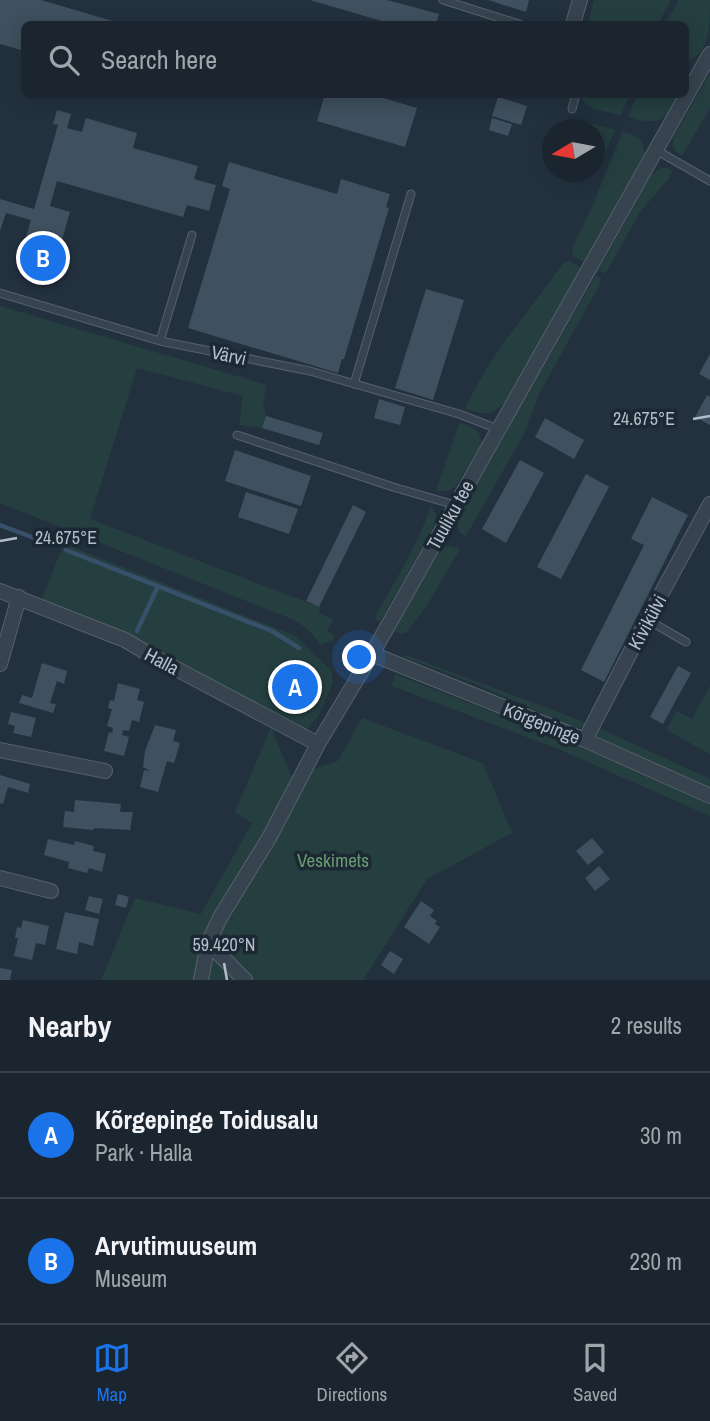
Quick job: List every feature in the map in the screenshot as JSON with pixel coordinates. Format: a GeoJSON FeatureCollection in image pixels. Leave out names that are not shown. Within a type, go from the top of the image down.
{"type":"FeatureCollection","features":[{"type":"Feature","properties":{"kind":"street"},"geometry":{"type":"LineString","coordinates":[[574,21],[580,0]]}},
{"type":"Feature","properties":{"kind":"street","name":"Tuuliku tee"},"geometry":{"type":"LineString","coordinates":[[691,77],[710,54]]}},
{"type":"Feature","properties":{"kind":"street","name":"Tuuliku tee"},"geometry":{"type":"LineString","coordinates":[[201,980],[208,943],[221,916],[269,838],[318,744],[372,654],[656,150],[681,98]]}},
{"type":"Feature","properties":{"kind":"street","name":"Kivikülvi"},"geometry":{"type":"LineString","coordinates":[[585,740],[710,504]]}},
{"type":"Feature","properties":{"kind":"street","name":"Halla"},"geometry":{"type":"LineString","coordinates":[[0,592],[19,597],[125,640],[318,744]]}},
{"type":"Feature","properties":{"kind":"street"},"geometry":{"type":"LineString","coordinates":[[0,664],[19,597]]}},
{"type":"Feature","properties":{"kind":"street","name":"Kõrgepinge"},"geometry":{"type":"LineString","coordinates":[[372,654],[585,740],[710,796]]}},
{"type":"Feature","properties":{"kind":"street"},"geometry":{"type":"LineString","coordinates":[[0,750],[105,771]]}},
{"type":"Feature","properties":{"kind":"street"},"geometry":{"type":"LineString","coordinates":[[0,878],[51,891]]}},
{"type":"Feature","properties":{"kind":"street"},"geometry":{"type":"LineString","coordinates":[[208,943],[245,980]]}},
{"type":"Feature","properties":{"kind":"lane"},"geometry":{"type":"LineString","coordinates":[[443,0],[510,21]]}},
{"type":"Feature","properties":{"kind":"lane"},"geometry":{"type":"LineString","coordinates":[[572,109],[575,98]]}},
{"type":"Feature","properties":{"kind":"lane"},"geometry":{"type":"LineString","coordinates":[[656,150],[710,181]]}},
{"type":"Feature","properties":{"kind":"lane"},"geometry":{"type":"LineString","coordinates":[[354,384],[411,194]]}},
{"type":"Feature","properties":{"kind":"lane"},"geometry":{"type":"LineString","coordinates":[[160,341],[192,235]]}},
{"type":"Feature","properties":{"kind":"lane","name":"Värvi"},"geometry":{"type":"LineString","coordinates":[[0,293],[160,341],[310,372],[354,384],[459,414],[498,429]]}},
{"type":"Feature","properties":{"kind":"lane"},"geometry":{"type":"LineString","coordinates":[[237,435],[455,505]]}},
{"type":"Feature","properties":{"kind":"lane"},"geometry":{"type":"LineString","coordinates":[[647,620],[686,642]]}},
{"type":"Feature","properties":{"kind":"green space"},"geometry":{"type":"Polygon","coordinates":[[[594,0],[671,0],[660,21],[589,21],[594,0]]]}},
{"type":"Feature","properties":{"kind":"green space"},"geometry":{"type":"Polygon","coordinates":[[[679,0],[710,0],[707,37],[700,52],[689,60],[689,21],[667,21],[679,0]]]}},
{"type":"Feature","properties":{"kind":"green space"},"geometry":{"type":"Polygon","coordinates":[[[710,73],[710,108],[682,156],[674,148],[674,136],[710,73]]]}},
{"type":"Feature","properties":{"kind":"green space"},"geometry":{"type":"Polygon","coordinates":[[[582,98],[629,98],[621,115],[591,107],[582,98]]]}},
{"type":"Feature","properties":{"kind":"green space"},"geometry":{"type":"Polygon","coordinates":[[[636,98],[677,98],[670,112],[659,120],[645,121],[628,117],[636,98]]]}},
{"type":"Feature","properties":{"kind":"green space"},"geometry":{"type":"Polygon","coordinates":[[[605,127],[615,130],[605,154],[605,127]]]}},
{"type":"Feature","properties":{"kind":"green space"},"geometry":{"type":"Polygon","coordinates":[[[622,132],[638,138],[643,144],[644,154],[584,262],[573,256],[572,248],[602,182],[605,182],[605,174],[622,132]]]}},
{"type":"Feature","properties":{"kind":"green space"},"geometry":{"type":"Polygon","coordinates":[[[661,168],[672,171],[669,178],[640,212],[607,271],[598,271],[651,175],[661,168]]]}},
{"type":"Feature","properties":{"kind":"green space"},"geometry":{"type":"Polygon","coordinates":[[[570,261],[581,268],[504,403],[495,411],[486,413],[465,409],[498,351],[564,262],[570,261]]]}},
{"type":"Feature","properties":{"kind":"green space"},"geometry":{"type":"Polygon","coordinates":[[[596,275],[601,279],[600,284],[539,394],[525,432],[466,536],[460,533],[458,516],[596,275]]]}},
{"type":"Feature","properties":{"kind":"green space"},"geometry":{"type":"Polygon","coordinates":[[[0,306],[267,385],[263,401],[266,416],[262,428],[239,425],[243,396],[137,368],[90,519],[319,607],[320,614],[333,619],[327,631],[335,636],[333,640],[320,645],[308,630],[292,619],[0,503],[0,306]]]}},
{"type":"Feature","properties":{"kind":"green space"},"geometry":{"type":"Polygon","coordinates":[[[459,423],[478,432],[481,445],[455,487],[447,491],[436,491],[459,423]]]}},
{"type":"Feature","properties":{"kind":"green space"},"geometry":{"type":"Polygon","coordinates":[[[431,506],[436,514],[435,524],[380,622],[375,616],[413,549],[431,506]]]}},
{"type":"Feature","properties":{"kind":"green space"},"geometry":{"type":"Polygon","coordinates":[[[65,544],[295,636],[331,670],[333,682],[320,713],[307,730],[113,629],[42,599],[65,544]]]}},
{"type":"Feature","properties":{"kind":"green space"},"geometry":{"type":"Polygon","coordinates":[[[450,546],[460,549],[429,602],[406,633],[394,631],[438,551],[450,546]]]}},
{"type":"Feature","properties":{"kind":"green space"},"geometry":{"type":"Polygon","coordinates":[[[406,655],[587,723],[580,728],[573,727],[478,685],[404,657],[406,655]]]}},
{"type":"Feature","properties":{"kind":"green space"},"geometry":{"type":"Polygon","coordinates":[[[395,674],[583,748],[710,805],[710,816],[558,749],[392,686],[395,674]]]}},
{"type":"Feature","properties":{"kind":"green space"},"geometry":{"type":"Polygon","coordinates":[[[710,686],[710,754],[666,730],[677,711],[692,719],[710,686]]]}},
{"type":"Feature","properties":{"kind":"green space","name":"Veskimets"},"geometry":{"type":"Polygon","coordinates":[[[362,718],[483,763],[512,833],[427,879],[363,980],[101,980],[135,898],[201,914],[252,823],[235,812],[271,727],[291,776],[338,761],[362,718]]]}},
{"type":"Feature","properties":{"kind":"green space"},"geometry":{"type":"Polygon","coordinates":[[[597,727],[710,779],[710,788],[601,739],[597,734],[597,727]]]}},
{"type":"Feature","properties":{"kind":"building"},"geometry":{"type":"Polygon","coordinates":[[[0,0],[41,0],[113,21],[21,21],[21,50],[0,44],[0,0]]]}},
{"type":"Feature","properties":{"kind":"building"},"geometry":{"type":"Polygon","coordinates":[[[310,0],[387,0],[439,14],[437,21],[382,21],[310,0]]]}},
{"type":"Feature","properties":{"kind":"building"},"geometry":{"type":"Polygon","coordinates":[[[488,0],[529,0],[526,12],[488,0]]]}},
{"type":"Feature","properties":{"kind":"building"},"geometry":{"type":"Polygon","coordinates":[[[324,98],[383,98],[417,108],[405,147],[317,121],[324,98]]]}},
{"type":"Feature","properties":{"kind":"building"},"geometry":{"type":"Polygon","coordinates":[[[498,98],[527,106],[521,125],[492,116],[498,98]]]}},
{"type":"Feature","properties":{"kind":"building"},"geometry":{"type":"Polygon","coordinates":[[[57,110],[71,114],[67,128],[82,132],[86,118],[137,133],[133,148],[198,166],[194,179],[216,185],[209,211],[187,205],[183,217],[57,181],[50,206],[70,212],[51,277],[17,267],[31,220],[6,213],[0,231],[0,199],[34,209],[58,125],[53,124],[57,110]]]}},
{"type":"Feature","properties":{"kind":"building"},"geometry":{"type":"Polygon","coordinates":[[[492,118],[512,124],[508,136],[489,130],[492,118]]]}},
{"type":"Feature","properties":{"kind":"building"},"geometry":{"type":"Polygon","coordinates":[[[229,162],[337,194],[341,179],[390,194],[386,207],[389,208],[338,373],[188,328],[230,189],[222,186],[229,162]]]}},
{"type":"Feature","properties":{"kind":"building"},"geometry":{"type":"Polygon","coordinates":[[[426,289],[464,300],[433,400],[395,388],[426,289]]]}},
{"type":"Feature","properties":{"kind":"building"},"geometry":{"type":"Polygon","coordinates":[[[710,354],[710,380],[699,374],[710,354]]]}},
{"type":"Feature","properties":{"kind":"building"},"geometry":{"type":"Polygon","coordinates":[[[707,395],[710,397],[710,425],[695,417],[707,395]]]}},
{"type":"Feature","properties":{"kind":"building"},"geometry":{"type":"Polygon","coordinates":[[[379,399],[405,407],[400,425],[374,418],[379,399]]]}},
{"type":"Feature","properties":{"kind":"building"},"geometry":{"type":"Polygon","coordinates":[[[266,416],[323,433],[319,445],[262,428],[266,416]]]}},
{"type":"Feature","properties":{"kind":"building"},"geometry":{"type":"Polygon","coordinates":[[[545,418],[584,440],[574,459],[535,437],[545,418]]]}},
{"type":"Feature","properties":{"kind":"building"},"geometry":{"type":"Polygon","coordinates":[[[235,450],[311,476],[301,506],[225,481],[235,450]]]}},
{"type":"Feature","properties":{"kind":"building"},"geometry":{"type":"Polygon","coordinates":[[[520,460],[544,473],[506,543],[482,529],[520,460]]]}},
{"type":"Feature","properties":{"kind":"building"},"geometry":{"type":"Polygon","coordinates":[[[586,474],[609,487],[561,579],[537,567],[586,474]]]}},
{"type":"Feature","properties":{"kind":"building"},"geometry":{"type":"Polygon","coordinates":[[[246,492],[298,509],[289,534],[238,517],[246,492]]]}},
{"type":"Feature","properties":{"kind":"building"},"geometry":{"type":"Polygon","coordinates":[[[652,497],[688,515],[604,682],[581,670],[644,545],[631,539],[652,497]]]}},
{"type":"Feature","properties":{"kind":"building"},"geometry":{"type":"Polygon","coordinates":[[[353,505],[366,512],[319,607],[306,601],[353,505]]]}},
{"type":"Feature","properties":{"kind":"building"},"geometry":{"type":"Polygon","coordinates":[[[42,663],[67,671],[64,684],[57,681],[50,703],[56,704],[53,713],[19,703],[22,695],[32,698],[42,663]]]}},
{"type":"Feature","properties":{"kind":"building"},"geometry":{"type":"Polygon","coordinates":[[[678,666],[691,673],[663,724],[650,717],[678,666]]]}},
{"type":"Feature","properties":{"kind":"building"},"geometry":{"type":"Polygon","coordinates":[[[118,683],[140,689],[137,700],[144,702],[139,722],[132,720],[129,731],[123,730],[122,735],[129,737],[124,756],[104,751],[109,732],[112,733],[113,728],[107,726],[112,709],[108,708],[110,700],[114,701],[118,683]]]}},
{"type":"Feature","properties":{"kind":"building"},"geometry":{"type":"Polygon","coordinates":[[[11,712],[36,718],[31,737],[13,733],[15,726],[8,724],[11,712]]]}},
{"type":"Feature","properties":{"kind":"building"},"geometry":{"type":"Polygon","coordinates":[[[155,725],[176,730],[173,741],[180,743],[174,763],[167,761],[158,792],[140,787],[144,770],[150,771],[143,767],[145,751],[155,725]]]}},
{"type":"Feature","properties":{"kind":"building"},"geometry":{"type":"Polygon","coordinates":[[[0,775],[30,784],[28,793],[8,787],[3,804],[0,803],[0,775]]]}},
{"type":"Feature","properties":{"kind":"building"},"geometry":{"type":"Polygon","coordinates":[[[75,800],[121,804],[120,812],[133,812],[130,830],[63,827],[65,811],[74,812],[75,800]]]}},
{"type":"Feature","properties":{"kind":"building"},"geometry":{"type":"Polygon","coordinates":[[[592,838],[604,852],[588,865],[576,851],[592,838]]]}},
{"type":"Feature","properties":{"kind":"building"},"geometry":{"type":"Polygon","coordinates":[[[48,839],[94,846],[93,851],[106,854],[102,872],[89,868],[87,873],[68,868],[69,862],[44,855],[48,839]]]}},
{"type":"Feature","properties":{"kind":"building"},"geometry":{"type":"Polygon","coordinates":[[[599,866],[610,879],[595,891],[585,878],[599,866]]]}},
{"type":"Feature","properties":{"kind":"building"},"geometry":{"type":"Polygon","coordinates":[[[118,894],[129,897],[126,908],[115,905],[118,894]]]}},
{"type":"Feature","properties":{"kind":"building"},"geometry":{"type":"Polygon","coordinates":[[[89,896],[103,899],[99,914],[85,910],[89,896]]]}},
{"type":"Feature","properties":{"kind":"building"},"geometry":{"type":"Polygon","coordinates":[[[421,901],[434,910],[430,916],[440,927],[429,944],[404,927],[421,901]]]}},
{"type":"Feature","properties":{"kind":"building"},"geometry":{"type":"Polygon","coordinates":[[[65,912],[99,919],[93,946],[79,942],[77,954],[56,949],[65,912]]]}},
{"type":"Feature","properties":{"kind":"building"},"geometry":{"type":"Polygon","coordinates":[[[23,920],[49,926],[45,945],[36,943],[32,960],[14,956],[18,938],[15,938],[17,927],[21,928],[23,920]]]}},
{"type":"Feature","properties":{"kind":"building"},"geometry":{"type":"Polygon","coordinates":[[[390,951],[403,959],[394,974],[381,965],[390,951]]]}},
{"type":"Feature","properties":{"kind":"building"},"geometry":{"type":"Polygon","coordinates":[[[0,968],[12,970],[10,980],[0,980],[0,968]]]}},
{"type":"Feature","properties":{"kind":"waterway"},"geometry":{"type":"LineString","coordinates":[[0,525],[53,545]]}},
{"type":"Feature","properties":{"kind":"waterway"},"geometry":{"type":"LineString","coordinates":[[66,550],[272,631],[299,648]]}},
{"type":"Feature","properties":{"kind":"waterway"},"geometry":{"type":"LineString","coordinates":[[137,631],[158,586]]}},
{"type":"Feature","properties":{"kind":"place","name":"Arvutimuuseum"},"geometry":{"type":"Point","coordinates":[43,258]}},
{"type":"Feature","properties":{"kind":"place","name":"Kõrgepinge Toidusalu"},"geometry":{"type":"Point","coordinates":[295,687]}}]}
